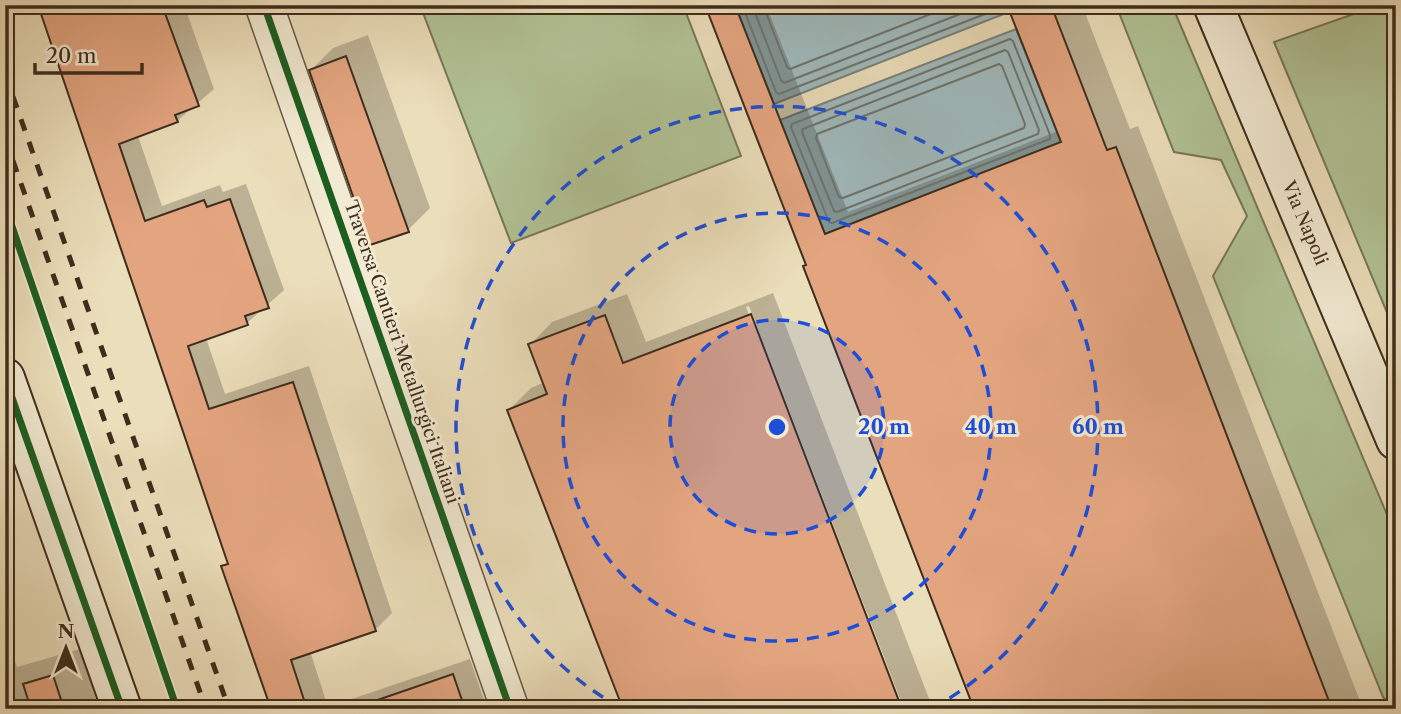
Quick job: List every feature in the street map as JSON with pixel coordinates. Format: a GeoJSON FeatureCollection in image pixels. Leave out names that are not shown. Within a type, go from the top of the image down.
{"type":"FeatureCollection","features":[{"type":"Feature","properties":{"kind":"street","name":"Traversa Cantieri Metallurgici Italiani"},"geometry":{"type":"LineString","coordinates":[[264,5],[510,709]]}},
{"type":"Feature","properties":{"kind":"street","name":"Via Napoli"},"geometry":{"type":"LineString","coordinates":[[1213,5],[1396,440]]}},
{"type":"Feature","properties":{"kind":"street"},"geometry":{"type":"LineString","coordinates":[[5,378],[122,709]]}},
{"type":"Feature","properties":{"kind":"green space"},"geometry":{"type":"Polygon","coordinates":[[[420,5],[683,5],[741,156],[511,243],[420,5]]]}},
{"type":"Feature","properties":{"kind":"green space"},"geometry":{"type":"Polygon","coordinates":[[[1116,5],[1172,5],[1396,536],[1396,709],[1383,697],[1213,276],[1247,216],[1221,160],[1174,152],[1116,5]]]}},
{"type":"Feature","properties":{"kind":"green space"},"geometry":{"type":"Polygon","coordinates":[[[1379,5],[1396,5],[1396,334],[1274,42],[1379,5]]]}},
{"type":"Feature","properties":{"kind":"water"},"geometry":{"type":"Polygon","coordinates":[[[735,5],[1006,5],[1009,12],[774,104],[735,5]]]}},
{"type":"Feature","properties":{"kind":"water"},"geometry":{"type":"Polygon","coordinates":[[[1016,29],[1061,142],[825,234],[780,120],[1016,29]]]}},
{"type":"Feature","properties":{"kind":"building"},"geometry":{"type":"Polygon","coordinates":[[[38,5],[162,5],[199,106],[175,115],[178,122],[119,144],[145,221],[204,200],[207,207],[230,199],[269,308],[245,316],[248,325],[188,346],[209,409],[293,382],[376,631],[291,660],[307,709],[271,709],[221,566],[228,564],[38,5]]]}},
{"type":"Feature","properties":{"kind":"building"},"geometry":{"type":"Polygon","coordinates":[[[705,5],[735,5],[825,234],[1061,142],[1007,5],[1051,5],[1107,150],[1116,147],[1332,709],[974,709],[705,5]]]}},
{"type":"Feature","properties":{"kind":"building"},"geometry":{"type":"Polygon","coordinates":[[[346,56],[409,232],[370,245],[309,70],[346,56]]]}},
{"type":"Feature","properties":{"kind":"building"},"geometry":{"type":"Polygon","coordinates":[[[751,314],[902,709],[623,709],[507,410],[547,394],[528,344],[605,315],[623,363],[751,314]]]}},
{"type":"Feature","properties":{"kind":"building"},"geometry":{"type":"Polygon","coordinates":[[[453,674],[465,709],[367,709],[366,704],[453,674]]]}},
{"type":"Feature","properties":{"kind":"building"},"geometry":{"type":"Polygon","coordinates":[[[53,675],[64,709],[31,709],[23,684],[53,675]]]}},
{"type":"Feature","properties":{"kind":"railway"},"geometry":{"type":"LineString","coordinates":[[5,74],[229,709]]}},
{"type":"Feature","properties":{"kind":"railway"},"geometry":{"type":"LineString","coordinates":[[5,138],[206,709]]}},
{"type":"Feature","properties":{"kind":"cycle path"},"geometry":{"type":"LineString","coordinates":[[264,5],[510,709]]}},
{"type":"Feature","properties":{"kind":"cycle path"},"geometry":{"type":"LineString","coordinates":[[5,206],[177,709]]}},
{"type":"Feature","properties":{"kind":"cycle path"},"geometry":{"type":"LineString","coordinates":[[5,378],[122,709]]}}]}
